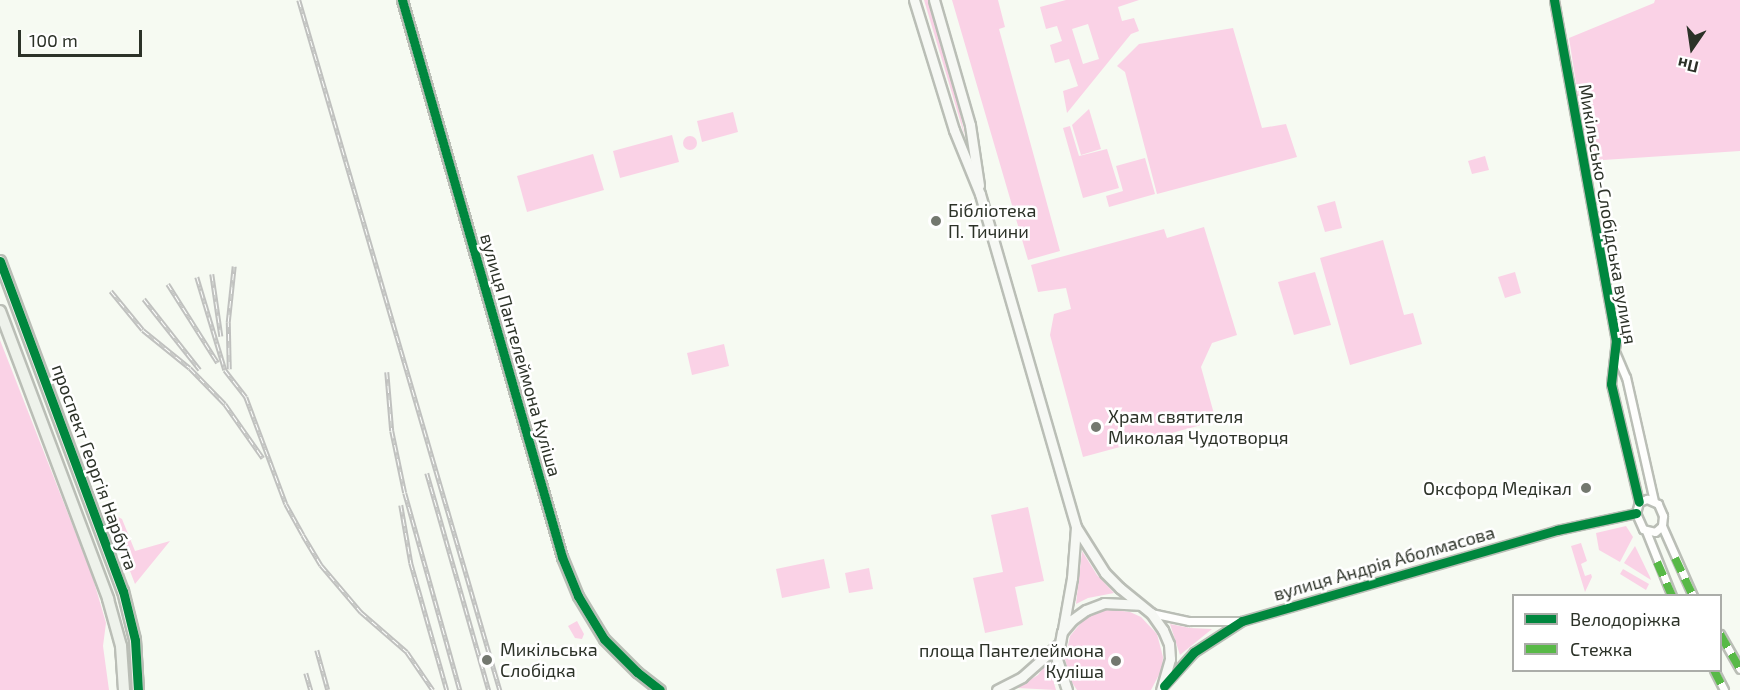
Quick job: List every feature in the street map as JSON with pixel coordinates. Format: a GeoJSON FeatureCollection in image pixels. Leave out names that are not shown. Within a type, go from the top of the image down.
{"type":"FeatureCollection","features":[{"type":"Feature","properties":{"kind":"main road","name":"вулиця Пантелеймона Куліша"},"geometry":{"type":"LineString","coordinates":[[402,0],[562,557],[578,596],[604,639],[637,672],[660,690]]}},
{"type":"Feature","properties":{"kind":"main road"},"geometry":{"type":"LineString","coordinates":[[914,0],[954,130],[980,194],[1076,527],[1105,573],[1151,613],[1169,644],[1170,659],[1162,688]]}},
{"type":"Feature","properties":{"kind":"main road"},"geometry":{"type":"LineString","coordinates":[[934,0],[970,124],[980,194]]}},
{"type":"Feature","properties":{"kind":"main road","name":"проспект Георгія Нарбута"},"geometry":{"type":"LineString","coordinates":[[0,261],[123,591],[135,640],[138,690]]}},
{"type":"Feature","properties":{"kind":"main road","name":"проспект Георгія Нарбута"},"geometry":{"type":"LineString","coordinates":[[0,311],[108,600],[121,646],[124,690]]}},
{"type":"Feature","properties":{"kind":"main road"},"geometry":{"type":"LineString","coordinates":[[1067,690],[1058,667],[1058,645],[1072,578],[1076,527]]}},
{"type":"Feature","properties":{"kind":"main road"},"geometry":{"type":"LineString","coordinates":[[1062,632],[1086,609],[1104,603],[1141,605]]}},
{"type":"Feature","properties":{"kind":"main road"},"geometry":{"type":"LineString","coordinates":[[997,690],[1022,677],[1058,645]]}},
{"type":"Feature","properties":{"kind":"street","name":"Микільсько-Слобідська вулиця"},"geometry":{"type":"LineString","coordinates":[[1554,0],[1616,340],[1611,384],[1639,502]]}},
{"type":"Feature","properties":{"kind":"street","name":"Микільсько-Слобідська вулиця"},"geometry":{"type":"LineString","coordinates":[[1616,354],[1626,377],[1654,501]]}},
{"type":"Feature","properties":{"kind":"street"},"geometry":{"type":"LineString","coordinates":[[1671,594],[1646,531],[1636,513],[1639,502],[1647,499],[1654,501],[1663,516],[1662,526],[1693,594]]}},
{"type":"Feature","properties":{"kind":"street","name":"вулиця Андрія Аболмасова"},"geometry":{"type":"LineString","coordinates":[[1151,613],[1189,621],[1242,621],[1557,530],[1636,513]]}},
{"type":"Feature","properties":{"kind":"street"},"geometry":{"type":"LineString","coordinates":[[1646,531],[1654,532],[1662,526]]}},
{"type":"Feature","properties":{"kind":"street","name":"вулиця Андрія Аболмасова"},"geometry":{"type":"LineString","coordinates":[[1162,688],[1194,652],[1242,621]]}},
{"type":"Feature","properties":{"kind":"street"},"geometry":{"type":"LineString","coordinates":[[1722,636],[1740,669]]}},
{"type":"Feature","properties":{"kind":"street"},"geometry":{"type":"LineString","coordinates":[[1714,672],[1724,690]]}},
{"type":"Feature","properties":{"kind":"shaded area"},"geometry":{"type":"Polygon","coordinates":[[[924,0],[930,0],[953,78],[965,137],[924,0]]]}},
{"type":"Feature","properties":{"kind":"shaded area"},"geometry":{"type":"Polygon","coordinates":[[[952,0],[998,0],[1005,27],[999,29],[1060,251],[1028,260],[952,0]]]}},
{"type":"Feature","properties":{"kind":"shaded area"},"geometry":{"type":"Polygon","coordinates":[[[1066,0],[1139,0],[1118,7],[1122,21],[1134,18],[1139,31],[1131,34],[1067,113],[1063,91],[1078,86],[1069,59],[1055,63],[1050,45],[1062,41],[1057,26],[1046,29],[1040,7],[1066,0]],[[1088,24],[1072,29],[1083,64],[1099,59],[1088,24]]]}},
{"type":"Feature","properties":{"kind":"shaded area"},"geometry":{"type":"Polygon","coordinates":[[[1655,0],[1740,0],[1740,151],[1588,161],[1569,38],[1654,3],[1655,0]]]}},
{"type":"Feature","properties":{"kind":"shaded area"},"geometry":{"type":"Polygon","coordinates":[[[1233,28],[1262,128],[1286,124],[1297,157],[1157,194],[1125,72],[1117,66],[1139,44],[1233,28]]]}},
{"type":"Feature","properties":{"kind":"shaded area"},"geometry":{"type":"Polygon","coordinates":[[[1089,109],[1101,149],[1081,155],[1072,125],[1089,109]]]}},
{"type":"Feature","properties":{"kind":"shaded area"},"geometry":{"type":"Polygon","coordinates":[[[733,112],[738,132],[702,142],[697,121],[733,112]]]}},
{"type":"Feature","properties":{"kind":"shaded area"},"geometry":{"type":"Polygon","coordinates":[[[1070,126],[1079,156],[1107,149],[1119,188],[1083,198],[1063,128],[1070,126]]]}},
{"type":"Feature","properties":{"kind":"shaded area"},"geometry":{"type":"Polygon","coordinates":[[[672,135],[679,162],[620,178],[613,151],[672,135]]]}},
{"type":"Feature","properties":{"kind":"shaded area"},"geometry":{"type":"Polygon","coordinates":[[[687,136],[693,136],[697,143],[693,150],[687,150],[683,146],[683,140],[687,136]]]}},
{"type":"Feature","properties":{"kind":"shaded area"},"geometry":{"type":"Polygon","coordinates":[[[593,154],[604,190],[527,212],[517,176],[593,154]]]}},
{"type":"Feature","properties":{"kind":"shaded area"},"geometry":{"type":"Polygon","coordinates":[[[1485,156],[1489,170],[1472,174],[1468,161],[1485,156]]]}},
{"type":"Feature","properties":{"kind":"shaded area"},"geometry":{"type":"Polygon","coordinates":[[[1145,158],[1155,194],[1109,207],[1106,196],[1123,191],[1116,166],[1145,158]]]}},
{"type":"Feature","properties":{"kind":"shaded area"},"geometry":{"type":"Polygon","coordinates":[[[1335,201],[1342,228],[1325,232],[1317,206],[1335,201]]]}},
{"type":"Feature","properties":{"kind":"shaded area"},"geometry":{"type":"Polygon","coordinates":[[[1204,227],[1237,335],[1212,343],[1201,367],[1216,421],[1083,457],[1050,335],[1054,314],[1071,309],[1066,288],[1038,292],[1031,265],[1164,229],[1167,238],[1204,227]]]}},
{"type":"Feature","properties":{"kind":"shaded area"},"geometry":{"type":"Polygon","coordinates":[[[1383,240],[1404,315],[1413,313],[1422,344],[1350,365],[1320,258],[1383,240]]]}},
{"type":"Feature","properties":{"kind":"shaded area"},"geometry":{"type":"Polygon","coordinates":[[[1315,272],[1331,325],[1294,335],[1278,282],[1315,272]]]}},
{"type":"Feature","properties":{"kind":"shaded area"},"geometry":{"type":"Polygon","coordinates":[[[1515,272],[1521,293],[1505,298],[1498,277],[1515,272]]]}},
{"type":"Feature","properties":{"kind":"shaded area"},"geometry":{"type":"Polygon","coordinates":[[[0,340],[92,575],[106,623],[103,646],[109,690],[0,690],[0,340]]]}},
{"type":"Feature","properties":{"kind":"shaded area"},"geometry":{"type":"Polygon","coordinates":[[[724,344],[729,366],[692,375],[687,353],[724,344]]]}},
{"type":"Feature","properties":{"kind":"shaded area"},"geometry":{"type":"Polygon","coordinates":[[[1028,507],[1044,581],[1015,587],[1023,625],[985,633],[973,578],[1003,572],[991,515],[1028,507]]]}},
{"type":"Feature","properties":{"kind":"shaded area"},"geometry":{"type":"Polygon","coordinates":[[[107,511],[122,519],[135,551],[170,541],[135,584],[107,511]]]}},
{"type":"Feature","properties":{"kind":"shaded area"},"geometry":{"type":"Polygon","coordinates":[[[1626,526],[1633,537],[1620,562],[1599,550],[1596,533],[1626,526]]]}},
{"type":"Feature","properties":{"kind":"shaded area"},"geometry":{"type":"Polygon","coordinates":[[[1581,543],[1587,561],[1581,564],[1585,576],[1591,574],[1592,577],[1585,592],[1571,546],[1581,543]]]}},
{"type":"Feature","properties":{"kind":"shaded area"},"geometry":{"type":"Polygon","coordinates":[[[1635,546],[1650,577],[1651,580],[1624,563],[1635,546]]]}},
{"type":"Feature","properties":{"kind":"shaded area"},"geometry":{"type":"Polygon","coordinates":[[[1082,551],[1097,575],[1114,593],[1088,598],[1076,604],[1082,551]]]}},
{"type":"Feature","properties":{"kind":"shaded area"},"geometry":{"type":"Polygon","coordinates":[[[824,559],[830,588],[782,598],[776,569],[824,559]]]}},
{"type":"Feature","properties":{"kind":"shaded area"},"geometry":{"type":"Polygon","coordinates":[[[869,568],[873,589],[849,593],[845,573],[869,568]]]}},
{"type":"Feature","properties":{"kind":"shaded area"},"geometry":{"type":"Polygon","coordinates":[[[1623,569],[1649,584],[1646,590],[1620,574],[1623,569]]]}},
{"type":"Feature","properties":{"kind":"shaded area"},"geometry":{"type":"Polygon","coordinates":[[[1107,609],[1130,612],[1141,617],[1157,634],[1163,657],[1162,669],[1151,690],[1077,690],[1071,681],[1065,659],[1070,636],[1085,618],[1107,609]]]}},
{"type":"Feature","properties":{"kind":"shaded area"},"geometry":{"type":"Polygon","coordinates":[[[577,621],[584,634],[582,639],[575,638],[568,626],[577,621]]]}},
{"type":"Feature","properties":{"kind":"shaded area"},"geometry":{"type":"Polygon","coordinates":[[[1170,624],[1190,628],[1212,629],[1180,655],[1170,624]]]}},
{"type":"Feature","properties":{"kind":"shaded area"},"geometry":{"type":"Polygon","coordinates":[[[1048,662],[1056,690],[1017,688],[1038,675],[1048,662]]]}},
{"type":"Feature","properties":{"kind":"railway"},"geometry":{"type":"LineString","coordinates":[[299,0],[500,690]]}},
{"type":"Feature","properties":{"kind":"railway"},"geometry":{"type":"LineString","coordinates":[[229,369],[228,322],[234,266]]}},
{"type":"Feature","properties":{"kind":"railway"},"geometry":{"type":"LineString","coordinates":[[212,274],[221,336]]}},
{"type":"Feature","properties":{"kind":"railway"},"geometry":{"type":"LineString","coordinates":[[197,277],[225,370],[246,397],[286,504],[303,535],[321,565],[361,612],[407,652],[433,690]]}},
{"type":"Feature","properties":{"kind":"railway"},"geometry":{"type":"LineString","coordinates":[[168,284],[218,363]]}},
{"type":"Feature","properties":{"kind":"railway"},"geometry":{"type":"LineString","coordinates":[[111,291],[143,330],[190,368],[225,404],[263,458]]}},
{"type":"Feature","properties":{"kind":"railway"},"geometry":{"type":"LineString","coordinates":[[144,299],[200,370]]}},
{"type":"Feature","properties":{"kind":"railway"},"geometry":{"type":"LineString","coordinates":[[387,372],[392,431],[405,493],[460,690]]}},
{"type":"Feature","properties":{"kind":"railway"},"geometry":{"type":"LineString","coordinates":[[427,473],[489,690]]}},
{"type":"Feature","properties":{"kind":"railway"},"geometry":{"type":"LineString","coordinates":[[401,505],[411,563],[447,690]]}},
{"type":"Feature","properties":{"kind":"railway"},"geometry":{"type":"LineString","coordinates":[[317,650],[328,690]]}},
{"type":"Feature","properties":{"kind":"railway"},"geometry":{"type":"LineString","coordinates":[[306,673],[311,690]]}},
{"type":"Feature","properties":{"kind":"marked path"},"geometry":{"type":"LineString","coordinates":[[1675,558],[1692,594]]}},
{"type":"Feature","properties":{"kind":"marked path"},"geometry":{"type":"LineString","coordinates":[[1657,562],[1671,594]]}},
{"type":"Feature","properties":{"kind":"marked path"},"geometry":{"type":"LineString","coordinates":[[1722,638],[1740,669]]}},
{"type":"Feature","properties":{"kind":"marked path"},"geometry":{"type":"LineString","coordinates":[[1715,672],[1724,690]]}},
{"type":"Feature","properties":{"kind":"cycle path"},"geometry":{"type":"LineString","coordinates":[[402,0],[562,557],[578,596],[604,639],[637,672],[660,690]]}},
{"type":"Feature","properties":{"kind":"cycle path"},"geometry":{"type":"LineString","coordinates":[[1554,0],[1616,340],[1611,384],[1639,502]]}},
{"type":"Feature","properties":{"kind":"cycle path"},"geometry":{"type":"LineString","coordinates":[[0,261],[123,591],[135,640],[138,690]]}},
{"type":"Feature","properties":{"kind":"cycle path"},"geometry":{"type":"LineString","coordinates":[[1164,686],[1194,652],[1242,621],[1557,530],[1636,513]]}},
{"type":"Feature","properties":{"kind":"place","name":"Бібліотека П. Тичини"},"geometry":{"type":"Point","coordinates":[936,221]}},
{"type":"Feature","properties":{"kind":"place","name":"Храм святителя Миколая Чудотворця"},"geometry":{"type":"Point","coordinates":[1096,427]}},
{"type":"Feature","properties":{"kind":"place","name":"Оксфорд Медікал"},"geometry":{"type":"Point","coordinates":[1586,488]}},
{"type":"Feature","properties":{"kind":"place","name":"Микільська Слобідка"},"geometry":{"type":"Point","coordinates":[487,660]}},
{"type":"Feature","properties":{"kind":"place","name":"площа Пантелеймона Куліша"},"geometry":{"type":"Point","coordinates":[1116,661]}}]}
